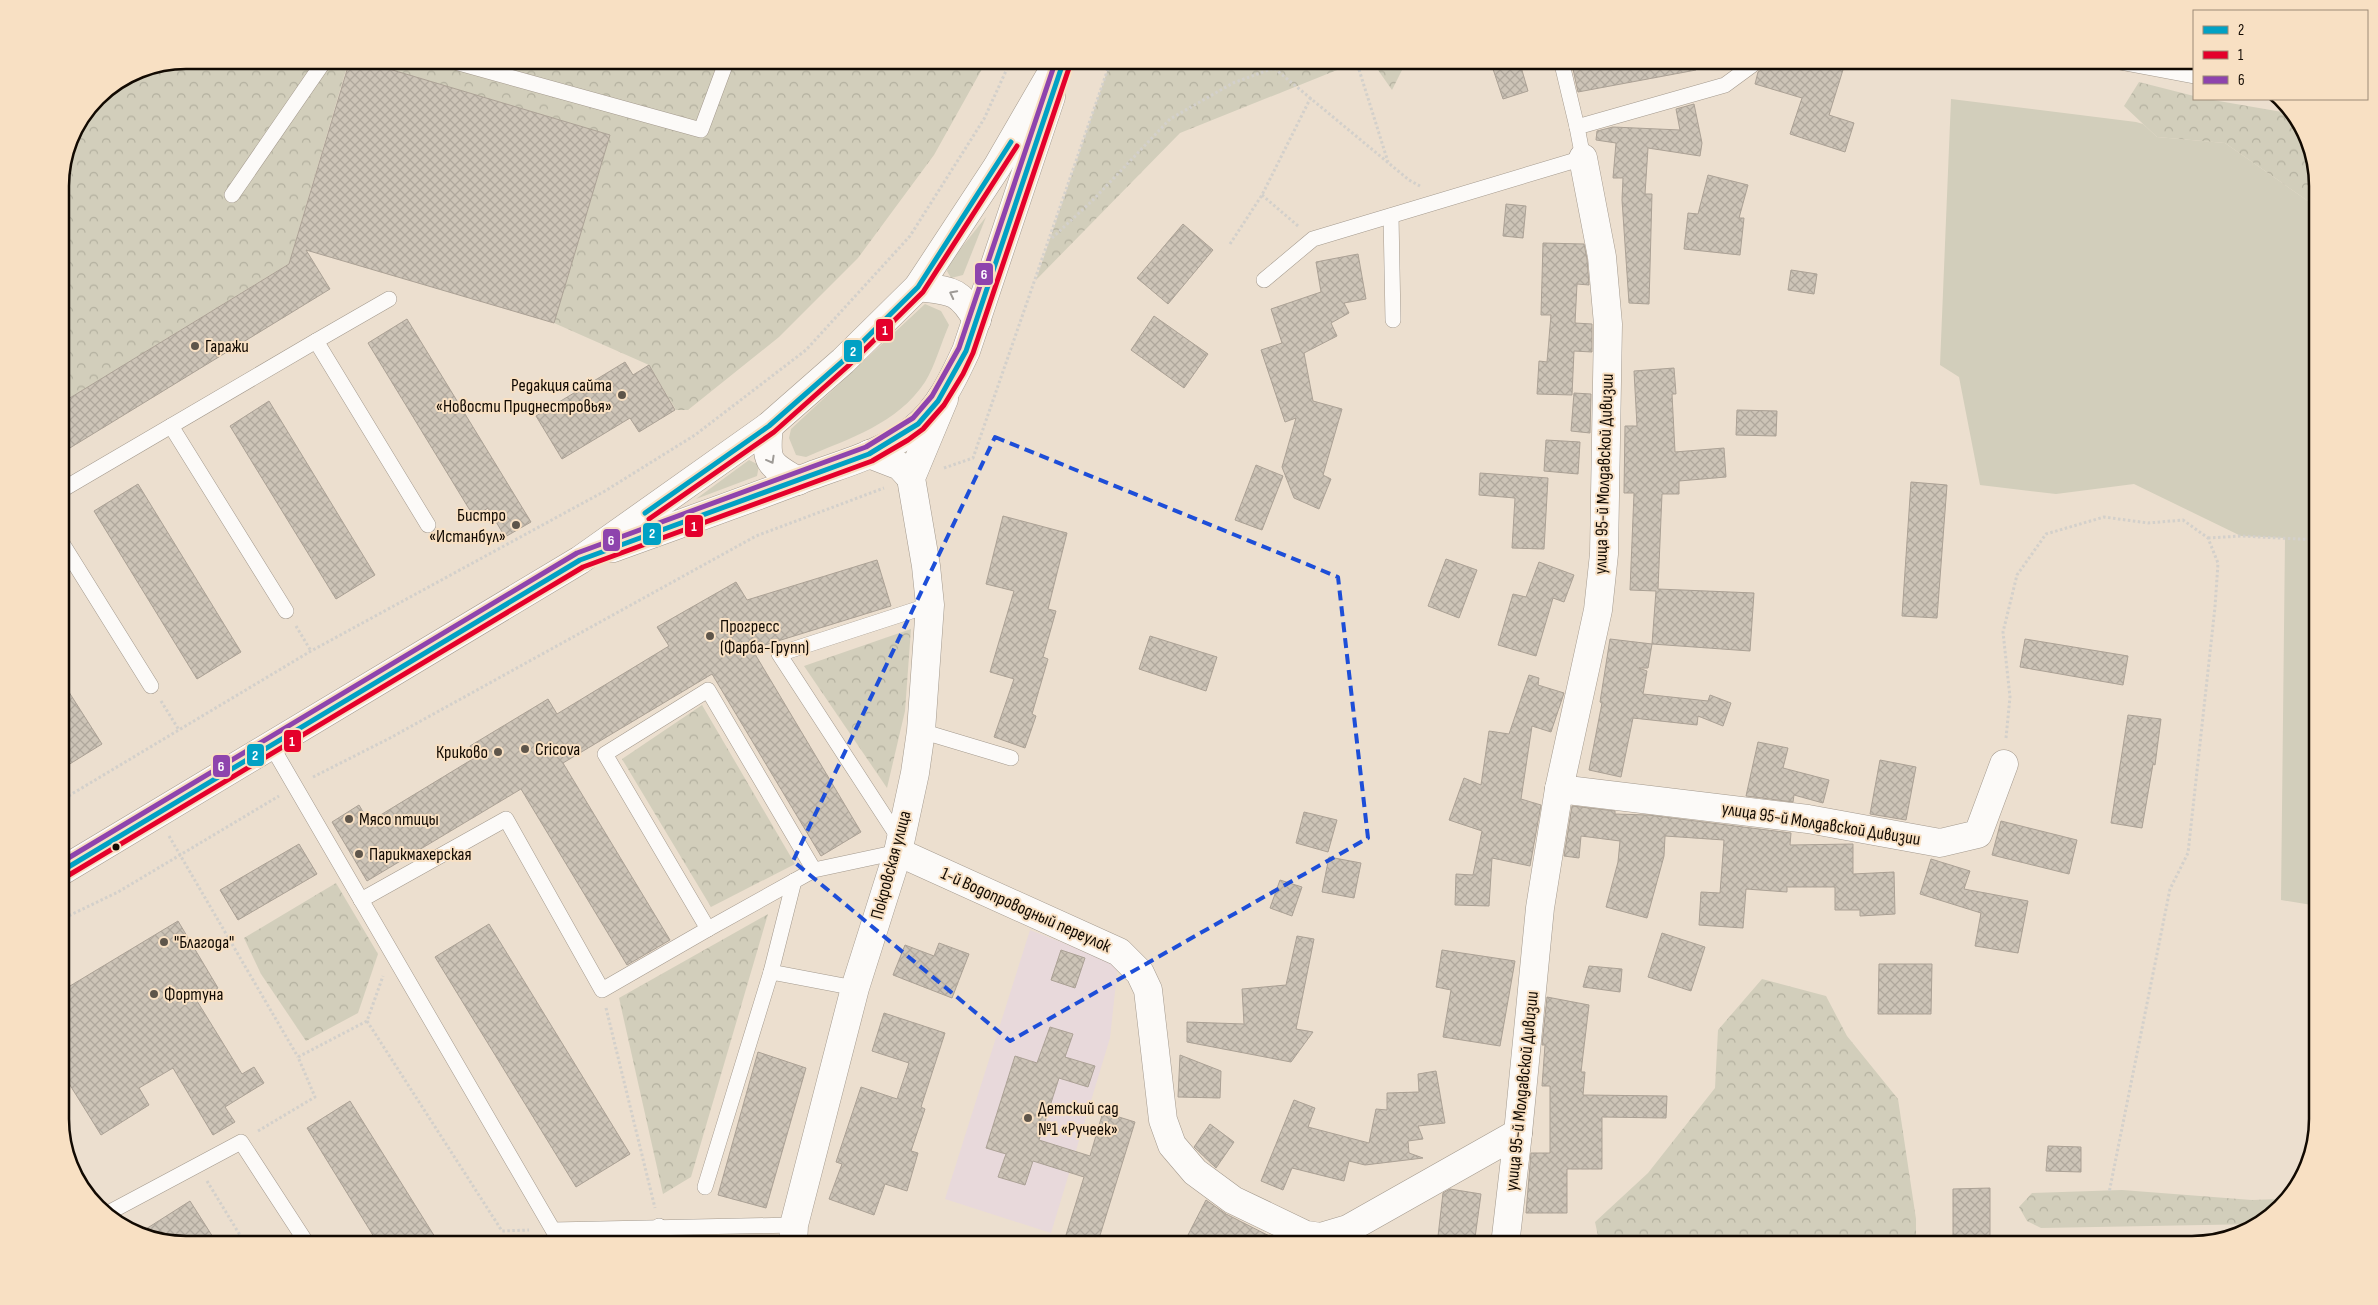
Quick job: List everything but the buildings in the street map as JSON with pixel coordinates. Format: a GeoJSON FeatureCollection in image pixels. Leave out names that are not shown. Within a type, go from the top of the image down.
{"type":"FeatureCollection","features":[{"type":"Feature","properties":{"kind":"street"},"geometry":{"type":"LineString","coordinates":[[69,867],[580,560],[769,426],[843,361],[918,287],[997,166],[1054,69]]}},
{"type":"Feature","properties":{"kind":"street"},"geometry":{"type":"LineString","coordinates":[[869,454],[900,466],[911,478],[966,351],[1061,69]]}},
{"type":"Feature","properties":{"kind":"street","name":"улица 95-й Молдавской Дивизии"},"geometry":{"type":"LineString","coordinates":[[1506,1236],[1540,908],[1559,789],[1598,610],[1604,554],[1608,324],[1602,257],[1583,158]]}},
{"type":"Feature","properties":{"kind":"street"},"geometry":{"type":"LineString","coordinates":[[918,287],[951,291],[967,303],[977,320]]}},
{"type":"Feature","properties":{"kind":"street"},"geometry":{"type":"LineString","coordinates":[[580,560],[869,454],[914,429],[936,407],[952,381]]}},
{"type":"Feature","properties":{"kind":"street"},"geometry":{"type":"LineString","coordinates":[[769,426],[766,451],[776,468],[798,481]]}},
{"type":"Feature","properties":{"kind":"street","name":"Покровская улица"},"geometry":{"type":"LineString","coordinates":[[793,1235],[855,988],[899,846],[921,731],[930,605],[926,566],[911,478]]}},
{"type":"Feature","properties":{"kind":"street","name":"улица 95-й Молдавской Дивизии"},"geometry":{"type":"LineString","coordinates":[[1559,789],[1808,819],[1940,843],[1978,834],[2004,764]]}},
{"type":"Feature","properties":{"kind":"street","name":"1-й Водопроводный переулок"},"geometry":{"type":"LineString","coordinates":[[899,846],[1119,952],[1140,972],[1148,990],[1164,1120],[1172,1145],[1195,1172],[1233,1200],[1306,1235],[1314,1236]]}},
{"type":"Feature","properties":{"kind":"street","name":"1-й Водопроводный переулок"},"geometry":{"type":"LineString","coordinates":[[1324,1236],[1348,1228],[1518,1134]]}},
{"type":"Feature","properties":{"kind":"lane"},"geometry":{"type":"LineString","coordinates":[[232,195],[319,69]]}},
{"type":"Feature","properties":{"kind":"lane"},"geometry":{"type":"LineString","coordinates":[[481,69],[701,130],[724,69]]}},
{"type":"Feature","properties":{"kind":"lane"},"geometry":{"type":"LineString","coordinates":[[1264,280],[1313,239],[1583,158],[1578,127],[1563,69]]}},
{"type":"Feature","properties":{"kind":"lane"},"geometry":{"type":"LineString","coordinates":[[1578,127],[1725,85],[1747,69]]}},
{"type":"Feature","properties":{"kind":"lane"},"geometry":{"type":"LineString","coordinates":[[2157,69],[2193,76]]}},
{"type":"Feature","properties":{"kind":"lane"},"geometry":{"type":"LineString","coordinates":[[1391,216],[1394,320]]}},
{"type":"Feature","properties":{"kind":"lane"},"geometry":{"type":"LineString","coordinates":[[69,486],[389,299]]}},
{"type":"Feature","properties":{"kind":"lane"},"geometry":{"type":"LineString","coordinates":[[316,340],[428,525]]}},
{"type":"Feature","properties":{"kind":"lane"},"geometry":{"type":"LineString","coordinates":[[172,426],[286,611]]}},
{"type":"Feature","properties":{"kind":"lane"},"geometry":{"type":"LineString","coordinates":[[69,554],[151,686]]}},
{"type":"Feature","properties":{"kind":"lane"},"geometry":{"type":"LineString","coordinates":[[361,900],[506,819],[602,990],[814,870],[899,846],[779,654],[930,605]]}},
{"type":"Feature","properties":{"kind":"lane"},"geometry":{"type":"LineString","coordinates":[[708,929],[605,754],[708,690],[814,870]]}},
{"type":"Feature","properties":{"kind":"lane"},"geometry":{"type":"LineString","coordinates":[[921,731],[1011,758]]}},
{"type":"Feature","properties":{"kind":"lane"},"geometry":{"type":"LineString","coordinates":[[271,745],[553,1230],[659,1226],[793,1235]]}},
{"type":"Feature","properties":{"kind":"lane"},"geometry":{"type":"LineString","coordinates":[[705,1187],[771,972],[794,881]]}},
{"type":"Feature","properties":{"kind":"lane"},"geometry":{"type":"LineString","coordinates":[[771,972],[855,988]]}},
{"type":"Feature","properties":{"kind":"lane"},"geometry":{"type":"LineString","coordinates":[[113,1210],[240,1142],[302,1236]]}},
{"type":"Feature","properties":{"kind":"lane"},"geometry":{"type":"LineString","coordinates":[[656,1236],[659,1226]]}},
{"type":"Feature","properties":{"kind":"path"},"geometry":{"type":"LineString","coordinates":[[69,796],[311,651],[605,491],[695,435],[806,350],[910,236],[984,119],[1007,69]]}},
{"type":"Feature","properties":{"kind":"path"},"geometry":{"type":"LineString","coordinates":[[69,916],[118,892],[295,787],[390,738],[756,536],[911,478],[973,458],[1108,69]]}},
{"type":"Feature","properties":{"kind":"path"},"geometry":{"type":"LineString","coordinates":[[1050,240],[1093,200],[1170,119],[1233,83],[1271,69]]}},
{"type":"Feature","properties":{"kind":"path"},"geometry":{"type":"LineString","coordinates":[[1275,69],[1408,180]]}},
{"type":"Feature","properties":{"kind":"path"},"geometry":{"type":"LineString","coordinates":[[1359,69],[1388,163]]}},
{"type":"Feature","properties":{"kind":"path"},"geometry":{"type":"LineString","coordinates":[[1230,244],[1262,195],[1311,97]]}},
{"type":"Feature","properties":{"kind":"path"},"geometry":{"type":"LineString","coordinates":[[1262,195],[1313,239]]}},
{"type":"Feature","properties":{"kind":"path"},"geometry":{"type":"LineString","coordinates":[[2004,764],[2010,696],[2002,632],[2017,575],[2046,534],[2104,517],[2148,523],[2183,520],[2208,538],[2218,563],[2188,853],[2170,889],[2109,1194]]}},
{"type":"Feature","properties":{"kind":"path"},"geometry":{"type":"LineString","coordinates":[[2208,538],[2241,536],[2309,540]]}},
{"type":"Feature","properties":{"kind":"path"},"geometry":{"type":"LineString","coordinates":[[286,611],[311,651]]}},
{"type":"Feature","properties":{"kind":"path"},"geometry":{"type":"LineString","coordinates":[[151,686],[179,730]]}},
{"type":"Feature","properties":{"kind":"path"},"geometry":{"type":"LineString","coordinates":[[158,813],[179,855],[298,1057],[315,1097],[240,1142]]}},
{"type":"Feature","properties":{"kind":"path"},"geometry":{"type":"LineString","coordinates":[[298,1057],[367,1021],[392,953]]}},
{"type":"Feature","properties":{"kind":"path"},"geometry":{"type":"LineString","coordinates":[[602,990],[659,1226]]}},
{"type":"Feature","properties":{"kind":"path"},"geometry":{"type":"LineString","coordinates":[[367,1021],[502,1231],[553,1230]]}},
{"type":"Feature","properties":{"kind":"path"},"geometry":{"type":"LineString","coordinates":[[198,1165],[241,1236]]}},
{"type":"Feature","properties":{"kind":"highlighted area"},"geometry":{"type":"Polygon","coordinates":[[[995,437],[1338,577],[1368,838],[1010,1041],[793,861],[995,437]]]}},
{"type":"Feature","properties":{"kind":"shaded area","name":"Детский сад №1 «Ручеек»"},"geometry":{"type":"Polygon","coordinates":[[[1030,930],[1118,964],[1110,1038],[1051,1233],[945,1199],[1030,930]]]}},
{"type":"Feature","properties":{"kind":"green space"},"geometry":{"type":"Polygon","coordinates":[[[178,69],[346,69],[294,246],[308,252],[69,398],[69,178],[71,163],[78,141],[88,121],[103,103],[127,84],[148,75],[178,69]]]}},
{"type":"Feature","properties":{"kind":"green space"},"geometry":{"type":"Polygon","coordinates":[[[389,69],[982,69],[934,155],[858,258],[779,337],[688,410],[676,410],[649,365],[554,323],[610,135],[389,69]]]}},
{"type":"Feature","properties":{"kind":"green space"},"geometry":{"type":"Polygon","coordinates":[[[1108,69],[1340,69],[1180,133],[1036,280],[1108,69]]]}},
{"type":"Feature","properties":{"kind":"green space"},"geometry":{"type":"Polygon","coordinates":[[[1377,69],[1402,69],[1392,90],[1377,69]]]}},
{"type":"Feature","properties":{"kind":"green space"},"geometry":{"type":"Polygon","coordinates":[[[2139,82],[2193,96],[2193,100],[2213,100],[2283,112],[2290,121],[2303,148],[2309,178],[2309,202],[2225,143],[2157,137],[2124,106],[2139,82]]]}},
{"type":"Feature","properties":{"kind":"green space"},"geometry":{"type":"Polygon","coordinates":[[[1951,99],[2136,122],[2143,124],[2157,137],[2225,143],[2309,202],[2309,905],[2281,900],[2285,538],[2241,536],[2134,484],[2056,494],[1980,485],[1959,377],[1940,365],[1951,99]]]}},
{"type":"Feature","properties":{"kind":"green space"},"geometry":{"type":"Polygon","coordinates":[[[986,217],[963,275],[951,278],[947,271],[949,263],[986,217]]]}},
{"type":"Feature","properties":{"kind":"green space"},"geometry":{"type":"Polygon","coordinates":[[[925,304],[941,311],[949,325],[929,376],[914,397],[887,419],[856,436],[806,457],[796,455],[789,438],[791,429],[925,304]]]}},
{"type":"Feature","properties":{"kind":"green space"},"geometry":{"type":"Polygon","coordinates":[[[749,460],[759,465],[757,476],[696,499],[749,460]]]}},
{"type":"Feature","properties":{"kind":"green space"},"geometry":{"type":"Polygon","coordinates":[[[911,629],[905,711],[887,788],[804,666],[911,629]]]}},
{"type":"Feature","properties":{"kind":"green space"},"geometry":{"type":"Polygon","coordinates":[[[702,705],[795,864],[711,907],[622,759],[702,705]]]}},
{"type":"Feature","properties":{"kind":"green space"},"geometry":{"type":"Polygon","coordinates":[[[336,883],[378,954],[358,1013],[306,1041],[261,974],[244,938],[336,883]]]}},
{"type":"Feature","properties":{"kind":"green space"},"geometry":{"type":"Polygon","coordinates":[[[768,914],[691,1177],[663,1194],[619,998],[768,914]]]}},
{"type":"Feature","properties":{"kind":"green space"},"geometry":{"type":"Polygon","coordinates":[[[1762,979],[1826,996],[1847,1036],[1898,1099],[1916,1219],[1916,1236],[1598,1236],[1595,1222],[1648,1173],[1715,1088],[1718,1030],[1762,979]]]}},
{"type":"Feature","properties":{"kind":"green space"},"geometry":{"type":"Polygon","coordinates":[[[2122,1190],[2252,1200],[2277,1199],[2264,1212],[2243,1224],[2041,1228],[2027,1221],[2019,1207],[2032,1193],[2122,1190]]]}},
{"type":"Feature","properties":{"kind":"transit line","name":"6"},"geometry":{"type":"LineString","coordinates":[[69,858],[577,553],[866,447],[913,418],[932,396],[959,348],[1053,69]]}},
{"type":"Feature","properties":{"kind":"transit line","name":"2"},"geometry":{"type":"LineString","coordinates":[[69,867],[580,560],[869,454],[918,424],[938,401],[966,351],[1061,69]]}},
{"type":"Feature","properties":{"kind":"transit line","name":"1"},"geometry":{"type":"LineString","coordinates":[[69,875],[583,567],[872,461],[923,429],[944,405],[973,353],[1069,69]]}},
{"type":"Feature","properties":{"kind":"transit line","name":"2"},"geometry":{"type":"LineString","coordinates":[[645,513],[769,426],[843,361],[918,287],[1011,142]]}},
{"type":"Feature","properties":{"kind":"transit line","name":"1"},"geometry":{"type":"LineString","coordinates":[[649,519],[774,432],[848,366],[923,292],[1017,146]]}},
{"type":"Feature","properties":{"kind":"place","name":"Гаражи"},"geometry":{"type":"Point","coordinates":[195,346]}},
{"type":"Feature","properties":{"kind":"place","name":"Редакция сайта «Новости Приднестровья»"},"geometry":{"type":"Point","coordinates":[622,395]}},
{"type":"Feature","properties":{"kind":"place","name":"Бистро «Истанбул»"},"geometry":{"type":"Point","coordinates":[516,525]}},
{"type":"Feature","properties":{"kind":"place","name":"Прогресс (Фарба-Групп)"},"geometry":{"type":"Point","coordinates":[710,636]}},
{"type":"Feature","properties":{"kind":"place","name":"Cricova"},"geometry":{"type":"Point","coordinates":[525,749]}},
{"type":"Feature","properties":{"kind":"place","name":"Криково"},"geometry":{"type":"Point","coordinates":[498,752]}},
{"type":"Feature","properties":{"kind":"place","name":"Мясо птицы"},"geometry":{"type":"Point","coordinates":[349,819]}},
{"type":"Feature","properties":{"kind":"place","name":"Парикмахерская"},"geometry":{"type":"Point","coordinates":[359,854]}},
{"type":"Feature","properties":{"kind":"place","name":"\"Благода\""},"geometry":{"type":"Point","coordinates":[164,942]}},
{"type":"Feature","properties":{"kind":"place","name":"Фортуна"},"geometry":{"type":"Point","coordinates":[154,994]}},
{"type":"Feature","properties":{"kind":"place","name":"Детский сад №1 «Ручеек»"},"geometry":{"type":"Point","coordinates":[1028,1118]}}]}
